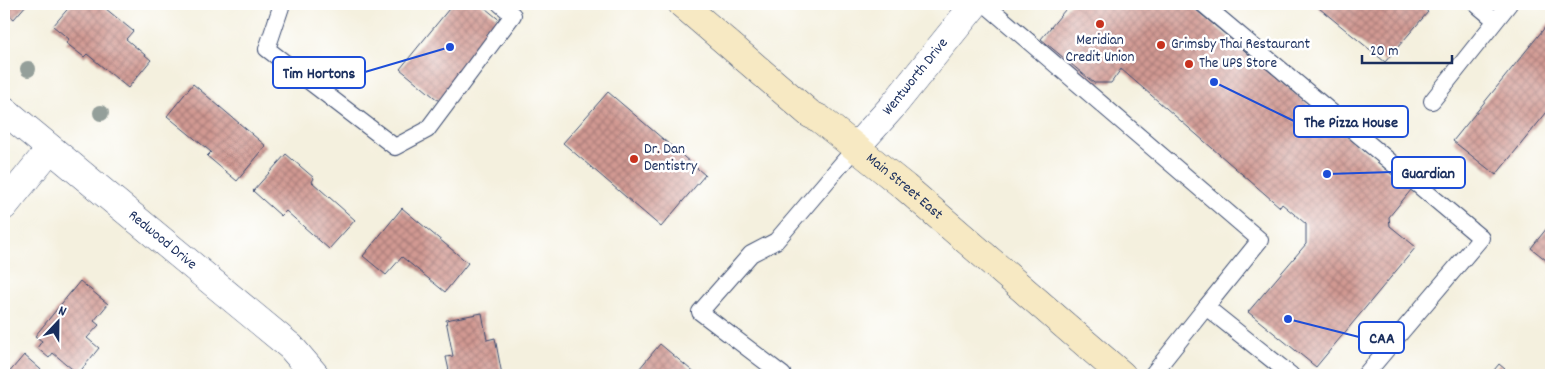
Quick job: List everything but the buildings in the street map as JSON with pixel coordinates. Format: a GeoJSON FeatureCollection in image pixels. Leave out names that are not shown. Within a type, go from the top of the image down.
{"type":"FeatureCollection","features":[{"type":"Feature","properties":{"kind":"main road","name":"Main Street East"},"geometry":{"type":"LineString","coordinates":[[682,4],[810,114],[820,119],[905,187],[1122,375]]}},
{"type":"Feature","properties":{"kind":"street","name":"Wentworth Drive"},"geometry":{"type":"LineString","coordinates":[[856,147],[892,107],[975,4]]}},
{"type":"Feature","properties":{"kind":"street","name":"Redwood Drive"},"geometry":{"type":"LineString","coordinates":[[4,110],[50,150],[291,347],[315,375]]}},
{"type":"Feature","properties":{"kind":"street"},"geometry":{"type":"LineString","coordinates":[[4,206],[50,150]]}},
{"type":"Feature","properties":{"kind":"lane"},"geometry":{"type":"LineString","coordinates":[[282,4],[268,49],[395,147],[427,130],[512,15],[500,4]]}},
{"type":"Feature","properties":{"kind":"lane"},"geometry":{"type":"LineString","coordinates":[[985,4],[1260,240],[1152,375]]}},
{"type":"Feature","properties":{"kind":"lane"},"geometry":{"type":"LineString","coordinates":[[1203,4],[1481,238],[1365,375]]}},
{"type":"Feature","properties":{"kind":"lane"},"geometry":{"type":"LineString","coordinates":[[1476,4],[1495,20]]}},
{"type":"Feature","properties":{"kind":"lane"},"geometry":{"type":"LineString","coordinates":[[1432,101],[1509,4]]}},
{"type":"Feature","properties":{"kind":"lane"},"geometry":{"type":"LineString","coordinates":[[783,375],[700,312],[751,254],[776,241],[856,147]]}},
{"type":"Feature","properties":{"kind":"lane"},"geometry":{"type":"LineString","coordinates":[[1206,307],[1291,375]]}},
{"type":"Feature","properties":{"kind":"place","name":"Meridian Credit Union"},"geometry":{"type":"Point","coordinates":[1100,24]}},
{"type":"Feature","properties":{"kind":"place","name":"Grimsby Thai Restaurant"},"geometry":{"type":"Point","coordinates":[1161,45]}},
{"type":"Feature","properties":{"kind":"place","name":"Tim Hortons"},"geometry":{"type":"Point","coordinates":[450,47]}},
{"type":"Feature","properties":{"kind":"place","name":"The UPS Store"},"geometry":{"type":"Point","coordinates":[1189,64]}},
{"type":"Feature","properties":{"kind":"place","name":"The Pizza House"},"geometry":{"type":"Point","coordinates":[1214,82]}},
{"type":"Feature","properties":{"kind":"place","name":"Dr. Dan Dentistry"},"geometry":{"type":"Point","coordinates":[634,159]}},
{"type":"Feature","properties":{"kind":"place","name":"Guardian"},"geometry":{"type":"Point","coordinates":[1327,174]}},
{"type":"Feature","properties":{"kind":"place","name":"CAA"},"geometry":{"type":"Point","coordinates":[1288,319]}}]}
